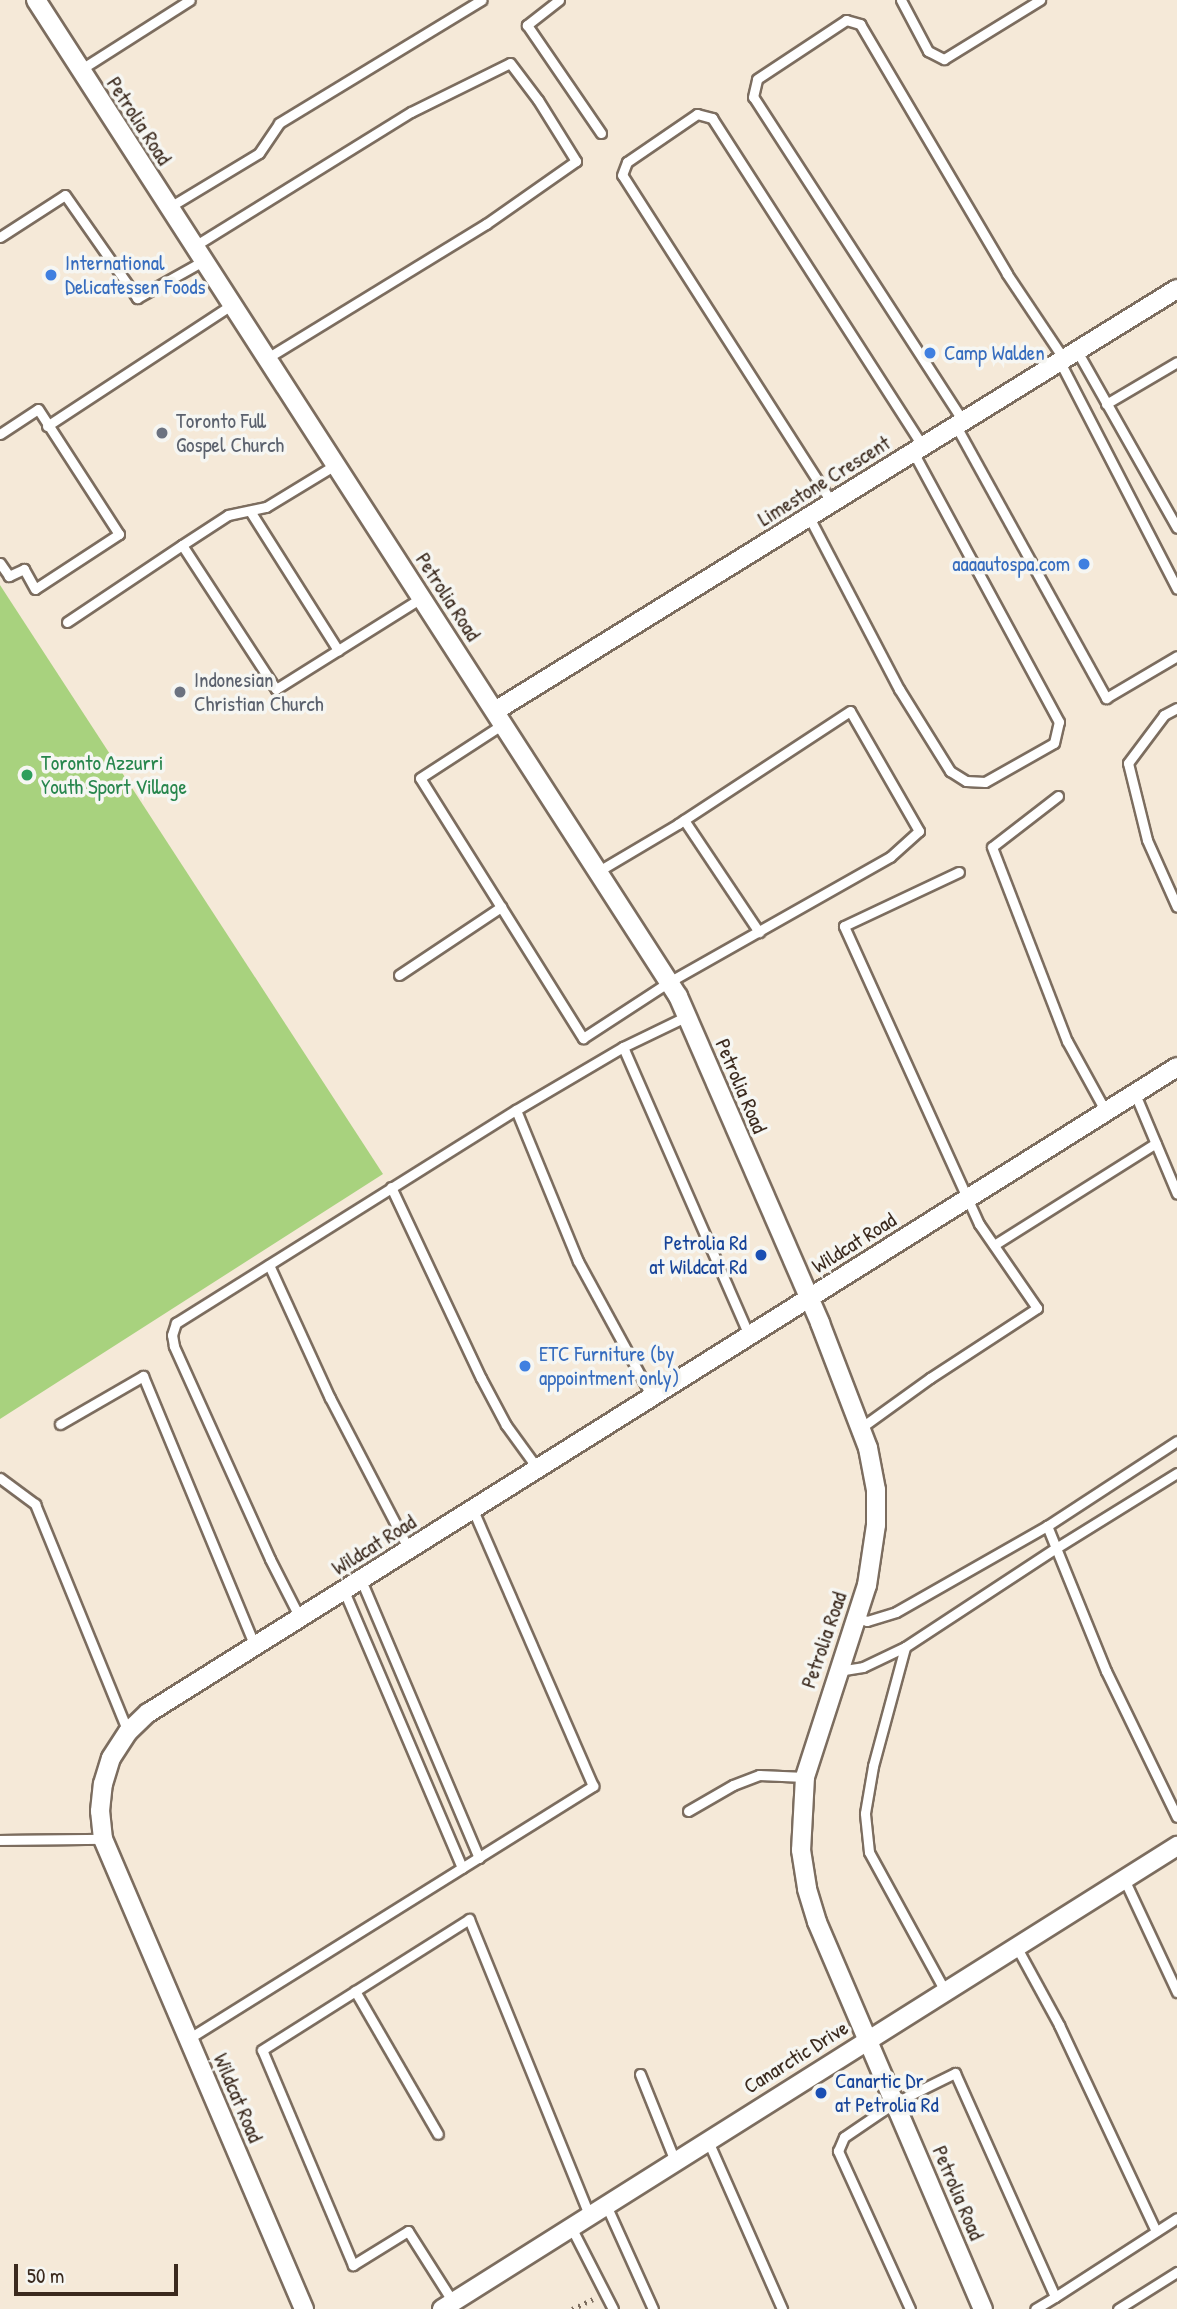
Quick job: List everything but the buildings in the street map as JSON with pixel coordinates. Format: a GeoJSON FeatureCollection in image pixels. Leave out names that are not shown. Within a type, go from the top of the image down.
{"type":"FeatureCollection","features":[{"type":"Feature","properties":{"kind":"street","name":"Petrolia Road"},"geometry":{"type":"LineString","coordinates":[[36,0],[669,982],[687,1016],[862,1427],[873,1468],[876,1525],[873,1558],[857,1618],[805,1777],[800,1850],[807,1889],[817,1922],[983,2309]]}},
{"type":"Feature","properties":{"kind":"street","name":"Limestone Crescent"},"geometry":{"type":"LineString","coordinates":[[499,718],[809,517],[1177,289]]}},
{"type":"Feature","properties":{"kind":"street","name":"Wildcat Road"},"geometry":{"type":"LineString","coordinates":[[304,2309],[103,1839],[100,1811],[103,1784],[111,1758],[128,1732],[148,1713],[1177,1067]]}},
{"type":"Feature","properties":{"kind":"street","name":"Canarctic Drive"},"geometry":{"type":"LineString","coordinates":[[448,2305],[868,2038],[1177,1846]]}},
{"type":"Feature","properties":{"kind":"lane"},"geometry":{"type":"LineString","coordinates":[[80,70],[190,0]]}},
{"type":"Feature","properties":{"kind":"lane"},"geometry":{"type":"LineString","coordinates":[[168,208],[259,153],[279,124],[481,0]]}},
{"type":"Feature","properties":{"kind":"lane"},"geometry":{"type":"LineString","coordinates":[[559,0],[527,25],[601,133]]}},
{"type":"Feature","properties":{"kind":"lane"},"geometry":{"type":"LineString","coordinates":[[901,0],[928,51],[944,59],[1040,0]]}},
{"type":"Feature","properties":{"kind":"lane"},"geometry":{"type":"LineString","coordinates":[[1177,528],[1106,404],[1067,357],[1007,274],[860,24],[846,20],[757,79],[753,97],[960,424],[1106,698],[1177,656]]}},
{"type":"Feature","properties":{"kind":"lane"},"geometry":{"type":"LineString","coordinates":[[0,237],[65,195],[137,298],[198,254],[411,112],[510,63],[538,100],[576,161],[486,224],[266,359]]}},
{"type":"Feature","properties":{"kind":"lane"},"geometry":{"type":"LineString","coordinates":[[809,517],[899,689],[950,771],[966,781],[985,782],[1054,743],[1059,722],[918,450],[712,118],[697,114],[627,162],[622,175],[832,503]]}},
{"type":"Feature","properties":{"kind":"lane"},"geometry":{"type":"LineString","coordinates":[[47,426],[231,305]]}},
{"type":"Feature","properties":{"kind":"lane"},"geometry":{"type":"LineString","coordinates":[[1067,357],[1177,589]]}},
{"type":"Feature","properties":{"kind":"lane"},"geometry":{"type":"LineString","coordinates":[[1106,404],[1177,362]]}},
{"type":"Feature","properties":{"kind":"lane"},"geometry":{"type":"LineString","coordinates":[[0,434],[38,409],[119,534],[35,589],[24,569],[9,576],[0,562]]}},
{"type":"Feature","properties":{"kind":"lane"},"geometry":{"type":"LineString","coordinates":[[68,622],[228,515],[266,507],[335,465]]}},
{"type":"Feature","properties":{"kind":"lane"},"geometry":{"type":"LineString","coordinates":[[250,511],[338,650]]}},
{"type":"Feature","properties":{"kind":"lane"},"geometry":{"type":"LineString","coordinates":[[182,545],[276,689],[421,598]]}},
{"type":"Feature","properties":{"kind":"lane"},"geometry":{"type":"LineString","coordinates":[[1177,708],[1164,715],[1128,763],[1147,840],[1177,906]]}},
{"type":"Feature","properties":{"kind":"lane"},"geometry":{"type":"LineString","coordinates":[[499,718],[420,778],[583,1038],[669,982],[890,857],[919,831],[850,711],[684,820],[599,871]]}},
{"type":"Feature","properties":{"kind":"lane"},"geometry":{"type":"LineString","coordinates":[[1058,796],[992,847],[1067,1041],[1106,1112]]}},
{"type":"Feature","properties":{"kind":"lane"},"geometry":{"type":"LineString","coordinates":[[684,820],[759,932]]}},
{"type":"Feature","properties":{"kind":"lane"},"geometry":{"type":"LineString","coordinates":[[862,1427],[930,1378],[1037,1308],[994,1245],[967,1199],[844,926],[959,872]]}},
{"type":"Feature","properties":{"kind":"lane"},"geometry":{"type":"LineString","coordinates":[[399,975],[501,907]]}},
{"type":"Feature","properties":{"kind":"lane"},"geometry":{"type":"LineString","coordinates":[[300,1618],[224,1458],[172,1335],[176,1323],[516,1110],[624,1047],[687,1016]]}},
{"type":"Feature","properties":{"kind":"lane"},"geometry":{"type":"LineString","coordinates":[[624,1047],[749,1336]]}},
{"type":"Feature","properties":{"kind":"lane"},"geometry":{"type":"LineString","coordinates":[[1135,1094],[1177,1194]]}},
{"type":"Feature","properties":{"kind":"lane"},"geometry":{"type":"LineString","coordinates":[[516,1110],[578,1261],[652,1397]]}},
{"type":"Feature","properties":{"kind":"lane"},"geometry":{"type":"LineString","coordinates":[[994,1245],[1156,1143]]}},
{"type":"Feature","properties":{"kind":"lane"},"geometry":{"type":"LineString","coordinates":[[391,1187],[481,1378],[506,1425],[538,1469]]}},
{"type":"Feature","properties":{"kind":"lane"},"geometry":{"type":"LineString","coordinates":[[269,1265],[330,1398],[409,1550]]}},
{"type":"Feature","properties":{"kind":"lane"},"geometry":{"type":"LineString","coordinates":[[60,1424],[143,1376],[255,1646]]}},
{"type":"Feature","properties":{"kind":"lane"},"geometry":{"type":"LineString","coordinates":[[857,1618],[874,1619],[896,1612],[1047,1527],[1177,1441]]}},
{"type":"Feature","properties":{"kind":"lane"},"geometry":{"type":"LineString","coordinates":[[838,1671],[863,1667],[905,1647],[1056,1548],[1177,1474]]}},
{"type":"Feature","properties":{"kind":"lane"},"geometry":{"type":"LineString","coordinates":[[0,1478],[35,1504],[128,1732]]}},
{"type":"Feature","properties":{"kind":"lane"},"geometry":{"type":"LineString","coordinates":[[188,2039],[593,1786],[473,1510]]}},
{"type":"Feature","properties":{"kind":"lane"},"geometry":{"type":"LineString","coordinates":[[1047,1527],[1106,1671],[1177,1817]]}},
{"type":"Feature","properties":{"kind":"lane"},"geometry":{"type":"LineString","coordinates":[[361,1580],[479,1858]]}},
{"type":"Feature","properties":{"kind":"lane"},"geometry":{"type":"LineString","coordinates":[[344,1591],[463,1868]]}},
{"type":"Feature","properties":{"kind":"lane"},"geometry":{"type":"LineString","coordinates":[[905,1647],[873,1766],[866,1835],[878,1873],[945,1991]]}},
{"type":"Feature","properties":{"kind":"lane"},"geometry":{"type":"LineString","coordinates":[[688,1811],[733,1785],[759,1775],[805,1777]]}},
{"type":"Feature","properties":{"kind":"lane"},"geometry":{"type":"LineString","coordinates":[[0,1840],[103,1839]]}},
{"type":"Feature","properties":{"kind":"lane"},"geometry":{"type":"LineString","coordinates":[[1124,1880],[1177,1992]]}},
{"type":"Feature","properties":{"kind":"lane"},"geometry":{"type":"LineString","coordinates":[[448,2305],[408,2231],[353,2265],[262,2050],[469,1919],[589,2216]]}},
{"type":"Feature","properties":{"kind":"lane"},"geometry":{"type":"LineString","coordinates":[[1016,1946],[1059,2025],[1156,2231]]}},
{"type":"Feature","properties":{"kind":"lane"},"geometry":{"type":"LineString","coordinates":[[355,1991],[438,2134]]}},
{"type":"Feature","properties":{"kind":"lane"},"geometry":{"type":"LineString","coordinates":[[640,2074],[675,2161]]}},
{"type":"Feature","properties":{"kind":"lane"},"geometry":{"type":"LineString","coordinates":[[910,2309],[838,2151],[844,2137],[894,2103],[950,2074],[957,2076],[1055,2297]]}},
{"type":"Feature","properties":{"kind":"lane"},"geometry":{"type":"LineString","coordinates":[[707,2141],[782,2309]]}},
{"type":"Feature","properties":{"kind":"lane"},"geometry":{"type":"LineString","coordinates":[[606,2205],[653,2309]]}},
{"type":"Feature","properties":{"kind":"lane"},"geometry":{"type":"LineString","coordinates":[[1035,2309],[1177,2218]]}},
{"type":"Feature","properties":{"kind":"lane"},"geometry":{"type":"LineString","coordinates":[[571,2227],[613,2309]]}},
{"type":"Feature","properties":{"kind":"lane"},"geometry":{"type":"LineString","coordinates":[[1118,2309],[1177,2272]]}},
{"type":"Feature","properties":{"kind":"path"},"geometry":{"type":"LineString","coordinates":[[572,2309],[605,2294]]}},
{"type":"Feature","properties":{"kind":"green space"},"geometry":{"type":"Polygon","coordinates":[[[0,585],[383,1174],[0,1419],[0,585]]]}},
{"type":"Feature","properties":{"kind":"place","name":"International Delicatessen Foods"},"geometry":{"type":"Point","coordinates":[51,275]}},
{"type":"Feature","properties":{"kind":"place","name":"Camp Walden"},"geometry":{"type":"Point","coordinates":[930,353]}},
{"type":"Feature","properties":{"kind":"place","name":"Toronto Full Gospel Church"},"geometry":{"type":"Point","coordinates":[162,433]}},
{"type":"Feature","properties":{"kind":"place","name":"aaaautospa.com"},"geometry":{"type":"Point","coordinates":[1084,564]}},
{"type":"Feature","properties":{"kind":"place","name":"Indonesian Christian Church"},"geometry":{"type":"Point","coordinates":[180,692]}},
{"type":"Feature","properties":{"kind":"place","name":"Toronto Azzurri Youth Sport Village"},"geometry":{"type":"Point","coordinates":[27,775]}},
{"type":"Feature","properties":{"kind":"place","name":"Petrolia Rd at Wildcat Rd"},"geometry":{"type":"Point","coordinates":[761,1255]}},
{"type":"Feature","properties":{"kind":"place","name":"ETC Furniture (by appointment only)"},"geometry":{"type":"Point","coordinates":[525,1366]}},
{"type":"Feature","properties":{"kind":"place","name":"Canartic Dr at Petrolia Rd"},"geometry":{"type":"Point","coordinates":[821,2093]}}]}
